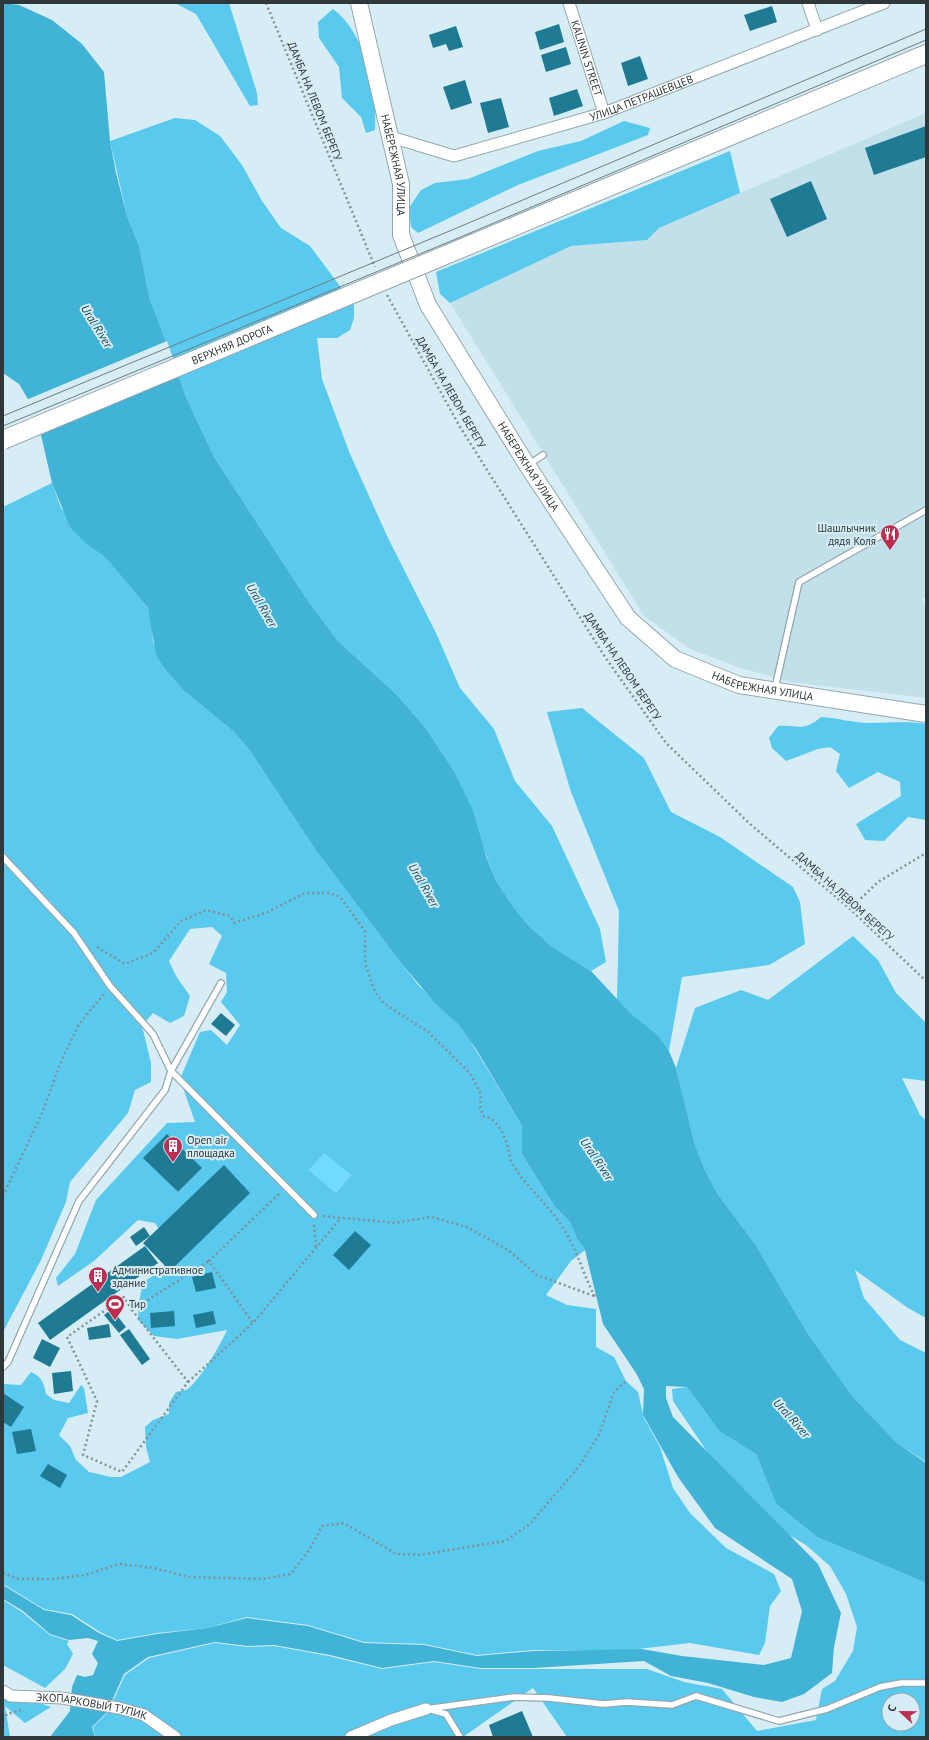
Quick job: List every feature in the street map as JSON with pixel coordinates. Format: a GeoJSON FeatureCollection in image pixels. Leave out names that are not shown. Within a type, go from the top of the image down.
{"type":"FeatureCollection","features":[{"type":"Feature","properties":{"kind":"main road","name":"НАБЕРЕЖНАЯ УЛИЦА"},"geometry":{"type":"LineString","coordinates":[[359,3],[401,184],[401,235],[428,305],[527,465],[628,618],[675,659],[739,685],[926,714]]}},
{"type":"Feature","properties":{"kind":"main road","name":"ВЕРХНЯЯ ДОРОГА"},"geometry":{"type":"LineString","coordinates":[[3,440],[926,54]]}},
{"type":"Feature","properties":{"kind":"street","name":"KALININ STREET"},"geometry":{"type":"LineString","coordinates":[[569,3],[604,113]]}},
{"type":"Feature","properties":{"kind":"street"},"geometry":{"type":"LineString","coordinates":[[808,3],[817,30]]}},
{"type":"Feature","properties":{"kind":"street","name":"УЛИЦА ПЕТРАШЕВЦЕВ"},"geometry":{"type":"LineString","coordinates":[[391,137],[454,156],[604,113],[884,3]]}},
{"type":"Feature","properties":{"kind":"street","name":"ЭКОПАРКОВЫЙ ТУПИК"},"geometry":{"type":"LineString","coordinates":[[3,1692],[11,1696],[62,1698],[144,1714],[175,1737]]}},
{"type":"Feature","properties":{"kind":"street"},"geometry":{"type":"LineString","coordinates":[[351,1737],[391,1720],[426,1709]]}},
{"type":"Feature","properties":{"kind":"lane"},"geometry":{"type":"LineString","coordinates":[[527,465],[543,455]]}},
{"type":"Feature","properties":{"kind":"lane"},"geometry":{"type":"LineString","coordinates":[[775,691],[798,582],[926,510]]}},
{"type":"Feature","properties":{"kind":"lane"},"geometry":{"type":"LineString","coordinates":[[3,857],[74,933],[110,986],[153,1034],[171,1071],[314,1215]]}},
{"type":"Feature","properties":{"kind":"lane"},"geometry":{"type":"LineString","coordinates":[[3,1367],[8,1362],[80,1201],[164,1090],[171,1071],[221,983]]}},
{"type":"Feature","properties":{"kind":"lane"},"geometry":{"type":"LineString","coordinates":[[426,1709],[513,1697],[549,1698],[603,1704],[627,1702],[672,1705],[696,1696],[779,1721],[827,1709],[880,1687],[901,1683],[926,1683]]}},
{"type":"Feature","properties":{"kind":"lane"},"geometry":{"type":"LineString","coordinates":[[426,1709],[446,1714],[460,1737]]}},
{"type":"Feature","properties":{"kind":"path","name":"ДАМБА НА ЛЕВОМ БЕРЕГУ"},"geometry":{"type":"LineString","coordinates":[[266,3],[367,249]]}},
{"type":"Feature","properties":{"kind":"path","name":"ДАМБА НА ЛЕВОМ БЕРЕГУ"},"geometry":{"type":"LineString","coordinates":[[387,294],[460,427],[605,657],[666,743],[750,824],[850,909],[926,981]]}},
{"type":"Feature","properties":{"kind":"path"},"geometry":{"type":"LineString","coordinates":[[850,909],[878,882],[926,853]]}},
{"type":"Feature","properties":{"kind":"path"},"geometry":{"type":"LineString","coordinates":[[74,933],[125,964],[153,953],[181,921],[206,910],[230,916],[234,923],[268,912],[305,892],[330,894],[340,897],[365,931],[365,963],[375,992],[383,1002],[428,1032],[470,1073],[481,1094],[480,1106],[483,1116],[489,1117],[495,1121],[507,1143],[512,1164],[527,1185],[550,1208],[574,1244],[595,1297],[537,1275],[508,1250],[467,1227],[431,1218],[395,1223],[341,1219],[314,1215],[316,1248]]}},
{"type":"Feature","properties":{"kind":"path"},"geometry":{"type":"LineString","coordinates":[[3,1196],[43,1112],[60,1064],[79,1024],[110,986]]}},
{"type":"Feature","properties":{"kind":"path"},"geometry":{"type":"LineString","coordinates":[[132,1310],[208,1261],[287,1187]]}},
{"type":"Feature","properties":{"kind":"path"},"geometry":{"type":"LineString","coordinates":[[188,1382],[132,1310],[124,1297],[68,1337],[97,1401],[83,1455],[122,1472],[188,1382],[253,1323],[341,1219]]}},
{"type":"Feature","properties":{"kind":"path"},"geometry":{"type":"LineString","coordinates":[[208,1261],[253,1323]]}},
{"type":"Feature","properties":{"kind":"path"},"geometry":{"type":"LineString","coordinates":[[3,1573],[20,1579],[54,1579],[86,1575],[119,1564],[154,1568],[189,1577],[263,1579],[291,1574],[311,1547],[322,1526],[344,1523],[396,1554],[419,1555],[505,1541],[530,1524],[580,1465],[599,1435],[614,1392],[626,1381]]}},
{"type":"Feature","properties":{"kind":"shaded area"},"geometry":{"type":"Polygon","coordinates":[[[175,3],[229,3],[257,93],[258,105],[250,106],[196,14],[175,3]]]}},
{"type":"Feature","properties":{"kind":"shaded area"},"geometry":{"type":"Polygon","coordinates":[[[333,9],[344,19],[353,32],[361,47],[367,64],[374,98],[375,130],[366,133],[361,117],[342,98],[339,67],[319,38],[318,22],[333,9]]]}},
{"type":"Feature","properties":{"kind":"shaded area"},"geometry":{"type":"Polygon","coordinates":[[[926,113],[926,597],[922,598],[926,611],[926,698],[790,682],[741,668],[690,649],[644,616],[450,303],[571,246],[647,240],[659,228],[926,113]]]}},
{"type":"Feature","properties":{"kind":"shaded area"},"geometry":{"type":"Polygon","coordinates":[[[175,118],[195,120],[220,136],[242,165],[262,201],[281,228],[310,246],[354,305],[354,318],[350,330],[337,338],[317,338],[322,379],[350,454],[388,538],[436,633],[460,688],[494,729],[515,781],[552,826],[600,929],[606,962],[591,971],[551,946],[530,927],[515,909],[496,881],[454,771],[425,727],[396,694],[338,641],[308,601],[214,457],[186,397],[160,331],[150,300],[139,246],[127,216],[110,141],[175,118]]]}},
{"type":"Feature","properties":{"kind":"shaded area"},"geometry":{"type":"Polygon","coordinates":[[[624,121],[650,128],[648,135],[518,185],[418,233],[411,227],[409,208],[421,190],[435,183],[468,179],[538,151],[581,141],[624,121]]]}},
{"type":"Feature","properties":{"kind":"shaded area"},"geometry":{"type":"Polygon","coordinates":[[[730,151],[740,193],[659,228],[647,240],[571,246],[450,303],[440,294],[436,272],[730,151]]]}},
{"type":"Feature","properties":{"kind":"shaded area"},"geometry":{"type":"Polygon","coordinates":[[[52,483],[61,508],[89,546],[105,557],[148,608],[152,626],[153,642],[168,673],[184,691],[233,731],[248,748],[317,852],[401,963],[419,986],[458,1024],[469,1039],[522,1126],[522,1154],[555,1207],[570,1222],[577,1239],[585,1250],[571,1261],[546,1295],[567,1305],[596,1309],[596,1347],[614,1357],[626,1381],[638,1392],[644,1418],[660,1447],[673,1488],[690,1513],[726,1548],[774,1574],[781,1591],[770,1606],[765,1643],[759,1655],[690,1643],[629,1650],[533,1650],[477,1655],[424,1644],[364,1642],[308,1625],[247,1617],[207,1628],[157,1633],[117,1640],[100,1632],[72,1614],[44,1609],[3,1584],[3,1384],[21,1385],[31,1372],[38,1376],[42,1381],[46,1394],[54,1400],[69,1403],[81,1385],[84,1388],[88,1413],[68,1418],[59,1435],[70,1446],[76,1460],[89,1472],[111,1477],[121,1477],[150,1462],[146,1447],[145,1427],[153,1420],[169,1414],[169,1403],[176,1392],[186,1390],[197,1380],[215,1353],[227,1330],[177,1339],[154,1336],[138,1320],[139,1302],[143,1282],[160,1272],[171,1256],[166,1241],[155,1223],[138,1220],[94,1261],[58,1286],[56,1278],[75,1254],[96,1200],[167,1123],[195,1122],[180,1079],[200,1032],[211,1030],[227,1045],[240,1025],[221,1002],[227,992],[226,973],[209,964],[222,936],[212,927],[190,929],[169,961],[176,976],[190,996],[184,1016],[170,1023],[153,1013],[142,1026],[151,1063],[151,1082],[135,1090],[128,1113],[70,1182],[66,1202],[41,1260],[3,1332],[3,507],[52,483]],[[324,1153],[309,1170],[336,1193],[351,1175],[324,1153]],[[144,1158],[178,1192],[202,1168],[144,1158]]]}},
{"type":"Feature","properties":{"kind":"shaded area"},"geometry":{"type":"Polygon","coordinates":[[[582,708],[644,758],[671,812],[720,837],[793,887],[800,902],[805,944],[769,965],[682,977],[669,1051],[650,1031],[617,1001],[619,911],[571,792],[547,712],[582,708]]]}},
{"type":"Feature","properties":{"kind":"shaded area"},"geometry":{"type":"Polygon","coordinates":[[[821,717],[864,723],[905,722],[926,724],[926,820],[908,817],[884,841],[865,840],[856,824],[901,796],[900,782],[878,772],[849,788],[836,771],[840,754],[830,747],[818,749],[786,761],[772,748],[769,738],[778,726],[805,726],[815,722],[821,717]]]}},
{"type":"Feature","properties":{"kind":"shaded area"},"geometry":{"type":"Polygon","coordinates":[[[853,936],[878,960],[896,993],[926,1023],[926,1081],[902,1078],[920,1115],[926,1120],[926,1318],[908,1308],[855,1270],[864,1298],[900,1340],[926,1353],[926,1462],[896,1442],[853,1397],[808,1334],[755,1244],[717,1193],[705,1170],[695,1145],[676,1068],[695,1008],[741,990],[768,1000],[853,936]]]}},
{"type":"Feature","properties":{"kind":"shaded area"},"geometry":{"type":"Polygon","coordinates":[[[324,1152],[351,1175],[336,1193],[309,1170],[324,1152]]]}},
{"type":"Feature","properties":{"kind":"shaded area"},"geometry":{"type":"Polygon","coordinates":[[[687,1387],[719,1431],[756,1454],[776,1504],[817,1537],[926,1583],[926,1737],[567,1737],[533,1688],[463,1737],[95,1736],[93,1727],[108,1712],[125,1675],[149,1658],[215,1643],[248,1647],[274,1646],[329,1656],[382,1669],[434,1662],[481,1669],[647,1669],[684,1682],[722,1689],[757,1731],[816,1720],[822,1689],[835,1681],[853,1651],[857,1627],[846,1594],[830,1566],[806,1545],[784,1532],[712,1459],[673,1401],[672,1389],[687,1387]]]}},
{"type":"Feature","properties":{"kind":"shaded area"},"geometry":{"type":"Polygon","coordinates":[[[3,1600],[22,1612],[50,1635],[69,1641],[67,1644],[73,1654],[65,1669],[45,1688],[3,1665],[3,1600]]]}},
{"type":"Feature","properties":{"kind":"shaded area"},"geometry":{"type":"Polygon","coordinates":[[[3,1686],[31,1700],[51,1707],[25,1723],[5,1706],[10,1737],[3,1737],[3,1686]]]}},
{"type":"Feature","properties":{"kind":"water","name":"Ural River"},"geometry":{"type":"Polygon","coordinates":[[[3,3],[19,5],[52,20],[82,44],[104,72],[110,141],[116,173],[127,216],[139,246],[150,300],[186,397],[214,457],[308,601],[338,641],[396,694],[425,727],[454,771],[473,811],[486,856],[496,881],[515,909],[530,927],[551,946],[591,971],[630,1013],[658,1036],[669,1051],[676,1068],[695,1145],[705,1170],[717,1193],[755,1244],[808,1334],[853,1397],[896,1442],[926,1463],[926,1583],[817,1537],[776,1504],[756,1454],[719,1431],[687,1387],[666,1386],[666,1398],[673,1417],[818,1564],[841,1613],[834,1647],[832,1673],[804,1694],[782,1702],[754,1697],[708,1683],[671,1676],[644,1661],[534,1668],[481,1668],[434,1661],[382,1668],[330,1655],[274,1645],[248,1646],[215,1642],[148,1657],[124,1674],[107,1712],[92,1727],[95,1737],[50,1737],[70,1711],[72,1687],[77,1675],[85,1677],[93,1675],[98,1663],[92,1654],[98,1641],[88,1638],[69,1640],[50,1634],[23,1611],[3,1599],[3,1585],[44,1610],[71,1615],[99,1633],[117,1641],[157,1634],[207,1628],[247,1618],[308,1626],[364,1643],[424,1645],[477,1656],[533,1651],[642,1649],[682,1656],[764,1665],[791,1658],[802,1611],[792,1579],[715,1528],[678,1477],[643,1415],[644,1389],[636,1373],[603,1324],[585,1250],[577,1239],[570,1222],[555,1207],[522,1154],[522,1126],[476,1049],[458,1024],[434,1002],[401,963],[317,852],[248,748],[233,731],[184,691],[168,673],[156,655],[148,608],[105,557],[89,546],[70,527],[52,483],[38,422],[28,399],[19,384],[3,373],[3,3]]]}},
{"type":"Feature","properties":{"kind":"pier"},"geometry":{"type":"Polygon","coordinates":[[[167,341],[179,375],[36,423],[26,400],[167,341]]]}},
{"type":"Feature","properties":{"kind":"building"},"geometry":{"type":"Polygon","coordinates":[[[772,6],[777,22],[750,31],[744,15],[772,6]]]}},
{"type":"Feature","properties":{"kind":"building"},"geometry":{"type":"Polygon","coordinates":[[[559,24],[564,42],[540,50],[535,32],[559,24]]]}},
{"type":"Feature","properties":{"kind":"building"},"geometry":{"type":"Polygon","coordinates":[[[456,26],[463,47],[449,51],[446,44],[433,48],[429,35],[456,26]]]}},
{"type":"Feature","properties":{"kind":"building"},"geometry":{"type":"Polygon","coordinates":[[[566,47],[571,64],[546,72],[541,55],[566,47]]]}},
{"type":"Feature","properties":{"kind":"building"},"geometry":{"type":"Polygon","coordinates":[[[640,56],[648,79],[628,86],[621,63],[640,56]]]}},
{"type":"Feature","properties":{"kind":"building"},"geometry":{"type":"Polygon","coordinates":[[[465,80],[472,103],[451,110],[443,87],[465,80]]]}},
{"type":"Feature","properties":{"kind":"building"},"geometry":{"type":"Polygon","coordinates":[[[577,89],[583,106],[554,116],[549,98],[577,89]]]}},
{"type":"Feature","properties":{"kind":"building"},"geometry":{"type":"Polygon","coordinates":[[[501,98],[509,127],[488,133],[480,103],[501,98]]]}},
{"type":"Feature","properties":{"kind":"building"},"geometry":{"type":"Polygon","coordinates":[[[926,126],[926,157],[874,175],[865,148],[926,126]]]}},
{"type":"Feature","properties":{"kind":"building"},"geometry":{"type":"Polygon","coordinates":[[[811,181],[827,219],[787,237],[770,199],[811,181]]]}},
{"type":"Feature","properties":{"kind":"building"},"geometry":{"type":"Polygon","coordinates":[[[221,1013],[235,1025],[226,1036],[211,1024],[221,1013]]]}},
{"type":"Feature","properties":{"kind":"building","name":"Open air площадка"},"geometry":{"type":"Polygon","coordinates":[[[167,1134],[202,1168],[178,1192],[143,1158],[167,1134]]]}},
{"type":"Feature","properties":{"kind":"building"},"geometry":{"type":"Polygon","coordinates":[[[224,1165],[250,1193],[170,1271],[143,1243],[224,1165]]]}},
{"type":"Feature","properties":{"kind":"building"},"geometry":{"type":"Polygon","coordinates":[[[144,1227],[150,1236],[136,1246],[130,1237],[144,1227]]]}},
{"type":"Feature","properties":{"kind":"building"},"geometry":{"type":"Polygon","coordinates":[[[355,1231],[371,1245],[349,1270],[333,1255],[355,1231]]]}},
{"type":"Feature","properties":{"kind":"building","name":"Административное здание"},"geometry":{"type":"Polygon","coordinates":[[[145,1246],[158,1263],[50,1340],[38,1323],[145,1246]]]}},
{"type":"Feature","properties":{"kind":"building"},"geometry":{"type":"Polygon","coordinates":[[[212,1272],[216,1288],[196,1292],[192,1277],[212,1272]]]}},
{"type":"Feature","properties":{"kind":"building","name":"Тир"},"geometry":{"type":"Polygon","coordinates":[[[112,1309],[126,1327],[119,1333],[104,1315],[112,1309]]]}},
{"type":"Feature","properties":{"kind":"building"},"geometry":{"type":"Polygon","coordinates":[[[174,1311],[175,1326],[151,1328],[150,1313],[174,1311]]]}},
{"type":"Feature","properties":{"kind":"building"},"geometry":{"type":"Polygon","coordinates":[[[213,1311],[216,1324],[196,1328],[193,1315],[213,1311]]]}},
{"type":"Feature","properties":{"kind":"building"},"geometry":{"type":"Polygon","coordinates":[[[109,1324],[111,1337],[89,1340],[87,1328],[109,1324]]]}},
{"type":"Feature","properties":{"kind":"building"},"geometry":{"type":"Polygon","coordinates":[[[129,1329],[150,1359],[142,1365],[120,1335],[129,1329]]]}},
{"type":"Feature","properties":{"kind":"building"},"geometry":{"type":"Polygon","coordinates":[[[42,1339],[60,1348],[50,1367],[33,1358],[42,1339]]]}},
{"type":"Feature","properties":{"kind":"building"},"geometry":{"type":"Polygon","coordinates":[[[71,1371],[73,1391],[54,1394],[52,1373],[71,1371]]]}},
{"type":"Feature","properties":{"kind":"building"},"geometry":{"type":"Polygon","coordinates":[[[3,1393],[24,1407],[11,1427],[3,1422],[3,1393]]]}},
{"type":"Feature","properties":{"kind":"building"},"geometry":{"type":"Polygon","coordinates":[[[31,1429],[36,1451],[17,1454],[12,1432],[31,1429]]]}},
{"type":"Feature","properties":{"kind":"building"},"geometry":{"type":"Polygon","coordinates":[[[48,1464],[67,1475],[60,1488],[40,1476],[48,1464]]]}},
{"type":"Feature","properties":{"kind":"building"},"geometry":{"type":"Polygon","coordinates":[[[522,1711],[533,1737],[493,1737],[489,1725],[522,1711]]]}},
{"type":"Feature","properties":{"kind":"tram line"},"geometry":{"type":"LineString","coordinates":[[3,416],[452,230],[926,29]]}},
{"type":"Feature","properties":{"kind":"tram line"},"geometry":{"type":"LineString","coordinates":[[3,426],[456,239],[926,40]]}},
{"type":"Feature","properties":{"kind":"place","name":"Шашлычник дядя Коля"},"geometry":{"type":"Point","coordinates":[890,551]}},
{"type":"Feature","properties":{"kind":"place","name":"Open air площадка"},"geometry":{"type":"Point","coordinates":[173,1163]}},
{"type":"Feature","properties":{"kind":"place","name":"Административное здание"},"geometry":{"type":"Point","coordinates":[98,1293]}},
{"type":"Feature","properties":{"kind":"place","name":"Тир"},"geometry":{"type":"Point","coordinates":[115,1321]}}]}
